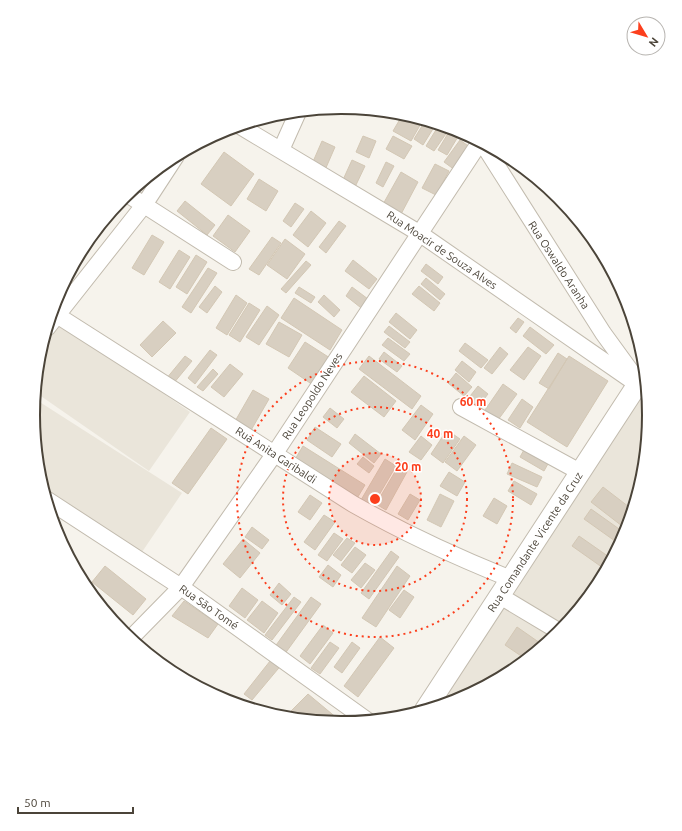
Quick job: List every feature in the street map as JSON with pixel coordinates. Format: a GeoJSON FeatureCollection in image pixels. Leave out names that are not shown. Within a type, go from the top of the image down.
{"type":"FeatureCollection","features":[{"type":"Feature","properties":{"kind":"street"},"geometry":{"type":"LineString","coordinates":[[281,150],[295,118]]}},
{"type":"Feature","properties":{"kind":"street","name":"Rua Moacir de Souza Alves"},"geometry":{"type":"LineString","coordinates":[[246,129],[419,234],[639,380]]}},
{"type":"Feature","properties":{"kind":"street","name":"Rua Leopoldo Neves"},"geometry":{"type":"LineString","coordinates":[[135,634],[181,587],[275,453],[477,147]]}},
{"type":"Feature","properties":{"kind":"street","name":"Rua Oswaldo Aranha"},"geometry":{"type":"LineString","coordinates":[[489,153],[603,334],[639,379]]}},
{"type":"Feature","properties":{"kind":"street"},"geometry":{"type":"LineString","coordinates":[[61,306],[144,205],[166,171]]}},
{"type":"Feature","properties":{"kind":"street"},"geometry":{"type":"LineString","coordinates":[[133,198],[233,262]]}},
{"type":"Feature","properties":{"kind":"street","name":"Rua Anita Garibaldi"},"geometry":{"type":"LineString","coordinates":[[58,315],[353,504],[388,524],[460,559],[511,579]]}},
{"type":"Feature","properties":{"kind":"street","name":"Rua Comandante Vicente da Cruz"},"geometry":{"type":"LineString","coordinates":[[429,703],[639,381]]}},
{"type":"Feature","properties":{"kind":"street"},"geometry":{"type":"LineString","coordinates":[[461,407],[580,472]]}},
{"type":"Feature","properties":{"kind":"street","name":"Rua São Tomé"},"geometry":{"type":"LineString","coordinates":[[53,504],[181,587],[361,716]]}},
{"type":"Feature","properties":{"kind":"street"},"geometry":{"type":"LineString","coordinates":[[500,596],[554,628]]}},
{"type":"Feature","properties":{"kind":"shaded area"},"geometry":{"type":"Polygon","coordinates":[[[57,320],[190,412],[149,471],[41,396],[46,357],[55,323],[57,320]]]}},
{"type":"Feature","properties":{"kind":"shaded area"},"geometry":{"type":"Polygon","coordinates":[[[641,392],[641,435],[632,493],[611,549],[591,583],[580,599],[554,628],[524,654],[491,676],[456,694],[438,701],[641,392]]]}},
{"type":"Feature","properties":{"kind":"shaded area"},"geometry":{"type":"Polygon","coordinates":[[[41,403],[182,493],[142,552],[50,491],[43,455],[40,416],[41,403]]]}},
{"type":"Feature","properties":{"kind":"building"},"geometry":{"type":"Polygon","coordinates":[[[400,120],[420,125],[411,141],[393,131],[400,120]]]}},
{"type":"Feature","properties":{"kind":"building"},"geometry":{"type":"Polygon","coordinates":[[[422,126],[433,129],[423,145],[414,139],[422,126]]]}},
{"type":"Feature","properties":{"kind":"building"},"geometry":{"type":"Polygon","coordinates":[[[436,130],[446,133],[434,151],[426,146],[436,130]]]}},
{"type":"Feature","properties":{"kind":"building"},"geometry":{"type":"Polygon","coordinates":[[[448,134],[457,138],[447,155],[438,150],[448,134]]]}},
{"type":"Feature","properties":{"kind":"building"},"geometry":{"type":"Polygon","coordinates":[[[363,136],[376,141],[369,158],[356,152],[363,136]]]}},
{"type":"Feature","properties":{"kind":"building"},"geometry":{"type":"Polygon","coordinates":[[[393,136],[412,146],[404,159],[386,149],[393,136]]]}},
{"type":"Feature","properties":{"kind":"building"},"geometry":{"type":"Polygon","coordinates":[[[460,140],[471,148],[455,170],[444,162],[460,140]]]}},
{"type":"Feature","properties":{"kind":"building"},"geometry":{"type":"Polygon","coordinates":[[[322,141],[335,147],[325,170],[312,164],[322,141]]]}},
{"type":"Feature","properties":{"kind":"building"},"geometry":{"type":"Polygon","coordinates":[[[224,152],[254,174],[231,206],[201,184],[224,152]]]}},
{"type":"Feature","properties":{"kind":"building"},"geometry":{"type":"Polygon","coordinates":[[[352,160],[365,166],[355,187],[342,182],[352,160]]]}},
{"type":"Feature","properties":{"kind":"building"},"geometry":{"type":"Polygon","coordinates":[[[386,162],[394,166],[383,187],[376,183],[386,162]]]}},
{"type":"Feature","properties":{"kind":"building"},"geometry":{"type":"Polygon","coordinates":[[[435,164],[449,171],[436,195],[422,188],[435,164]]]}},
{"type":"Feature","properties":{"kind":"building"},"geometry":{"type":"Polygon","coordinates":[[[401,172],[418,182],[400,216],[382,206],[401,172]]]}},
{"type":"Feature","properties":{"kind":"building"},"geometry":{"type":"Polygon","coordinates":[[[259,179],[278,191],[266,211],[247,199],[259,179]]]}},
{"type":"Feature","properties":{"kind":"building"},"geometry":{"type":"Polygon","coordinates":[[[185,201],[215,225],[207,235],[177,211],[185,201]]]}},
{"type":"Feature","properties":{"kind":"building"},"geometry":{"type":"Polygon","coordinates":[[[295,203],[304,209],[291,227],[283,221],[295,203]]]}},
{"type":"Feature","properties":{"kind":"building"},"geometry":{"type":"Polygon","coordinates":[[[311,211],[326,223],[308,247],[293,235],[311,211]]]}},
{"type":"Feature","properties":{"kind":"building"},"geometry":{"type":"Polygon","coordinates":[[[228,215],[250,231],[235,252],[213,236],[228,215]]]}},
{"type":"Feature","properties":{"kind":"building"},"geometry":{"type":"Polygon","coordinates":[[[339,221],[346,226],[326,253],[319,247],[339,221]]]}},
{"type":"Feature","properties":{"kind":"building"},"geometry":{"type":"Polygon","coordinates":[[[152,235],[164,242],[144,275],[132,268],[152,235]]]}},
{"type":"Feature","properties":{"kind":"building"},"geometry":{"type":"Polygon","coordinates":[[[272,237],[281,243],[259,275],[249,269],[272,237]]]}},
{"type":"Feature","properties":{"kind":"building"},"geometry":{"type":"Polygon","coordinates":[[[285,239],[305,254],[287,279],[267,265],[285,239]]]}},
{"type":"Feature","properties":{"kind":"building"},"geometry":{"type":"Polygon","coordinates":[[[179,250],[190,257],[170,289],[159,282],[179,250]]]}},
{"type":"Feature","properties":{"kind":"building"},"geometry":{"type":"Polygon","coordinates":[[[196,255],[207,262],[187,294],[176,287],[196,255]]]}},
{"type":"Feature","properties":{"kind":"building"},"geometry":{"type":"Polygon","coordinates":[[[353,260],[377,279],[369,289],[345,271],[353,260]]]}},
{"type":"Feature","properties":{"kind":"building"},"geometry":{"type":"Polygon","coordinates":[[[306,261],[311,265],[286,293],[281,289],[306,261]]]}},
{"type":"Feature","properties":{"kind":"building"},"geometry":{"type":"Polygon","coordinates":[[[426,264],[443,277],[438,284],[421,271],[426,264]]]}},
{"type":"Feature","properties":{"kind":"building"},"geometry":{"type":"Polygon","coordinates":[[[208,268],[217,273],[191,313],[182,307],[208,268]]]}},
{"type":"Feature","properties":{"kind":"building"},"geometry":{"type":"Polygon","coordinates":[[[426,278],[445,294],[440,300],[421,284],[426,278]]]}},
{"type":"Feature","properties":{"kind":"building"},"geometry":{"type":"Polygon","coordinates":[[[215,286],[222,292],[207,313],[199,307],[215,286]]]}},
{"type":"Feature","properties":{"kind":"building"},"geometry":{"type":"Polygon","coordinates":[[[419,286],[440,303],[434,311],[412,294],[419,286]]]}},
{"type":"Feature","properties":{"kind":"building"},"geometry":{"type":"Polygon","coordinates":[[[299,287],[315,297],[311,303],[295,293],[299,287]]]}},
{"type":"Feature","properties":{"kind":"building"},"geometry":{"type":"Polygon","coordinates":[[[352,287],[372,302],[365,311],[346,296],[352,287]]]}},
{"type":"Feature","properties":{"kind":"building"},"geometry":{"type":"Polygon","coordinates":[[[236,295],[247,303],[227,335],[216,328],[236,295]]]}},
{"type":"Feature","properties":{"kind":"building"},"geometry":{"type":"Polygon","coordinates":[[[324,295],[340,310],[334,317],[318,302],[324,295]]]}},
{"type":"Feature","properties":{"kind":"building"},"geometry":{"type":"Polygon","coordinates":[[[294,298],[342,330],[330,350],[281,318],[294,298]]]}},
{"type":"Feature","properties":{"kind":"building"},"geometry":{"type":"Polygon","coordinates":[[[249,303],[260,310],[240,342],[229,335],[249,303]]]}},
{"type":"Feature","properties":{"kind":"building"},"geometry":{"type":"Polygon","coordinates":[[[267,306],[279,315],[259,345],[246,337],[267,306]]]}},
{"type":"Feature","properties":{"kind":"building"},"geometry":{"type":"Polygon","coordinates":[[[396,313],[417,330],[410,339],[389,322],[396,313]]]}},
{"type":"Feature","properties":{"kind":"building"},"geometry":{"type":"Polygon","coordinates":[[[518,318],[524,322],[516,333],[510,328],[518,318]]]}},
{"type":"Feature","properties":{"kind":"building"},"geometry":{"type":"Polygon","coordinates":[[[163,321],[176,333],[152,357],[140,345],[163,321]]]}},
{"type":"Feature","properties":{"kind":"building"},"geometry":{"type":"Polygon","coordinates":[[[279,322],[302,335],[289,357],[266,344],[279,322]]]}},
{"type":"Feature","properties":{"kind":"building"},"geometry":{"type":"Polygon","coordinates":[[[389,326],[410,342],[405,348],[384,332],[389,326]]]}},
{"type":"Feature","properties":{"kind":"building"},"geometry":{"type":"Polygon","coordinates":[[[530,327],[554,345],[546,354],[523,336],[530,327]]]}},
{"type":"Feature","properties":{"kind":"building"},"geometry":{"type":"Polygon","coordinates":[[[388,338],[410,354],[404,361],[382,345],[388,338]]]}},
{"type":"Feature","properties":{"kind":"building"},"geometry":{"type":"Polygon","coordinates":[[[305,342],[330,358],[313,385],[288,368],[305,342]]]}},
{"type":"Feature","properties":{"kind":"building"},"geometry":{"type":"Polygon","coordinates":[[[465,343],[488,360],[481,368],[459,351],[465,343]]]}},
{"type":"Feature","properties":{"kind":"building"},"geometry":{"type":"Polygon","coordinates":[[[500,347],[508,354],[492,374],[484,368],[500,347]]]}},
{"type":"Feature","properties":{"kind":"building"},"geometry":{"type":"Polygon","coordinates":[[[528,347],[541,356],[524,380],[510,370],[528,347]]]}},
{"type":"Feature","properties":{"kind":"building"},"geometry":{"type":"Polygon","coordinates":[[[210,350],[217,355],[195,384],[188,378],[210,350]]]}},
{"type":"Feature","properties":{"kind":"building"},"geometry":{"type":"Polygon","coordinates":[[[384,352],[402,366],[397,372],[379,359],[384,352]]]}},
{"type":"Feature","properties":{"kind":"building"},"geometry":{"type":"Polygon","coordinates":[[[558,353],[567,359],[549,389],[539,383],[558,353]]]}},
{"type":"Feature","properties":{"kind":"building"},"geometry":{"type":"Polygon","coordinates":[[[185,356],[192,361],[173,384],[166,379],[185,356]]]}},
{"type":"Feature","properties":{"kind":"building"},"geometry":{"type":"Polygon","coordinates":[[[369,356],[421,396],[412,409],[359,369],[369,356]]]}},
{"type":"Feature","properties":{"kind":"building"},"geometry":{"type":"Polygon","coordinates":[[[569,356],[608,381],[567,447],[527,422],[569,356]]]}},
{"type":"Feature","properties":{"kind":"building"},"geometry":{"type":"Polygon","coordinates":[[[462,361],[476,372],[469,382],[455,370],[462,361]]]}},
{"type":"Feature","properties":{"kind":"building"},"geometry":{"type":"Polygon","coordinates":[[[230,364],[243,374],[224,397],[211,387],[230,364]]]}},
{"type":"Feature","properties":{"kind":"building"},"geometry":{"type":"Polygon","coordinates":[[[213,369],[218,374],[203,391],[197,387],[213,369]]]}},
{"type":"Feature","properties":{"kind":"building"},"geometry":{"type":"Polygon","coordinates":[[[456,373],[472,387],[464,396],[448,383],[456,373]]]}},
{"type":"Feature","properties":{"kind":"building"},"geometry":{"type":"Polygon","coordinates":[[[364,376],[396,401],[384,417],[351,392],[364,376]]]}},
{"type":"Feature","properties":{"kind":"building"},"geometry":{"type":"Polygon","coordinates":[[[503,384],[517,394],[498,420],[485,410],[503,384]]]}},
{"type":"Feature","properties":{"kind":"building"},"geometry":{"type":"Polygon","coordinates":[[[478,386],[488,394],[477,408],[467,400],[478,386]]]}},
{"type":"Feature","properties":{"kind":"building"},"geometry":{"type":"Polygon","coordinates":[[[253,390],[269,399],[250,432],[234,423],[253,390]]]}},
{"type":"Feature","properties":{"kind":"building"},"geometry":{"type":"Polygon","coordinates":[[[522,399],[533,407],[520,428],[508,420],[522,399]]]}},
{"type":"Feature","properties":{"kind":"building"},"geometry":{"type":"Polygon","coordinates":[[[421,405],[433,414],[415,440],[402,430],[421,405]]]}},
{"type":"Feature","properties":{"kind":"building"},"geometry":{"type":"Polygon","coordinates":[[[330,408],[344,419],[337,428],[323,417],[330,408]]]}},
{"type":"Feature","properties":{"kind":"building"},"geometry":{"type":"Polygon","coordinates":[[[315,427],[341,444],[332,457],[307,440],[315,427]]]}},
{"type":"Feature","properties":{"kind":"building"},"geometry":{"type":"Polygon","coordinates":[[[211,428],[227,439],[188,494],[172,483],[211,428]]]}},
{"type":"Feature","properties":{"kind":"building"},"geometry":{"type":"Polygon","coordinates":[[[447,430],[460,439],[443,463],[431,454],[447,430]]]}},
{"type":"Feature","properties":{"kind":"building"},"geometry":{"type":"Polygon","coordinates":[[[355,434],[381,454],[374,463],[349,443],[355,434]]]}},
{"type":"Feature","properties":{"kind":"building"},"geometry":{"type":"Polygon","coordinates":[[[421,436],[432,445],[421,460],[409,452],[421,436]]]}},
{"type":"Feature","properties":{"kind":"building"},"geometry":{"type":"Polygon","coordinates":[[[464,436],[476,445],[457,471],[445,462],[464,436]]]}},
{"type":"Feature","properties":{"kind":"building"},"geometry":{"type":"Polygon","coordinates":[[[303,446],[365,485],[356,500],[294,461],[303,446]]]}},
{"type":"Feature","properties":{"kind":"building"},"geometry":{"type":"Polygon","coordinates":[[[525,448],[549,462],[544,471],[520,457],[525,448]]]}},
{"type":"Feature","properties":{"kind":"building"},"geometry":{"type":"Polygon","coordinates":[[[363,457],[374,466],[369,473],[357,464],[363,457]]]}},
{"type":"Feature","properties":{"kind":"building"},"geometry":{"type":"Polygon","coordinates":[[[385,459],[396,466],[372,507],[361,500],[385,459]]]}},
{"type":"Feature","properties":{"kind":"building"},"geometry":{"type":"Polygon","coordinates":[[[512,463],[542,477],[537,487],[507,474],[512,463]]]}},
{"type":"Feature","properties":{"kind":"building"},"geometry":{"type":"Polygon","coordinates":[[[399,465],[408,470],[386,510],[376,504],[399,465]]]}},
{"type":"Feature","properties":{"kind":"building"},"geometry":{"type":"Polygon","coordinates":[[[449,472],[465,482],[457,496],[440,486],[449,472]]]}},
{"type":"Feature","properties":{"kind":"building"},"geometry":{"type":"Polygon","coordinates":[[[514,481],[537,494],[531,505],[508,491],[514,481]]]}},
{"type":"Feature","properties":{"kind":"building"},"geometry":{"type":"Polygon","coordinates":[[[603,487],[628,506],[621,525],[591,502],[603,487]]]}},
{"type":"Feature","properties":{"kind":"building"},"geometry":{"type":"Polygon","coordinates":[[[410,494],[420,500],[408,520],[398,514],[410,494]]]}},
{"type":"Feature","properties":{"kind":"building"},"geometry":{"type":"Polygon","coordinates":[[[440,494],[454,501],[441,527],[427,520],[440,494]]]}},
{"type":"Feature","properties":{"kind":"building"},"geometry":{"type":"Polygon","coordinates":[[[310,495],[322,503],[310,520],[298,512],[310,495]]]}},
{"type":"Feature","properties":{"kind":"building"},"geometry":{"type":"Polygon","coordinates":[[[494,498],[507,506],[497,524],[483,516],[494,498]]]}},
{"type":"Feature","properties":{"kind":"building"},"geometry":{"type":"Polygon","coordinates":[[[591,509],[620,529],[615,541],[584,519],[591,509]]]}},
{"type":"Feature","properties":{"kind":"building"},"geometry":{"type":"Polygon","coordinates":[[[324,515],[335,522],[315,550],[304,542],[324,515]]]}},
{"type":"Feature","properties":{"kind":"building"},"geometry":{"type":"Polygon","coordinates":[[[252,527],[269,540],[262,549],[245,537],[252,527]]]}},
{"type":"Feature","properties":{"kind":"building"},"geometry":{"type":"Polygon","coordinates":[[[334,533],[343,539],[327,561],[318,555],[334,533]]]}},
{"type":"Feature","properties":{"kind":"building"},"geometry":{"type":"Polygon","coordinates":[[[579,536],[607,556],[601,567],[572,546],[579,536]]]}},
{"type":"Feature","properties":{"kind":"building"},"geometry":{"type":"Polygon","coordinates":[[[347,538],[355,543],[341,561],[333,555],[347,538]]]}},
{"type":"Feature","properties":{"kind":"building"},"geometry":{"type":"Polygon","coordinates":[[[243,539],[260,553],[240,578],[223,564],[243,539]]]}},
{"type":"Feature","properties":{"kind":"building"},"geometry":{"type":"Polygon","coordinates":[[[355,547],[366,555],[352,573],[341,565],[355,547]]]}},
{"type":"Feature","properties":{"kind":"building"},"geometry":{"type":"Polygon","coordinates":[[[391,551],[399,557],[369,599],[361,593],[391,551]]]}},
{"type":"Feature","properties":{"kind":"building"},"geometry":{"type":"Polygon","coordinates":[[[365,563],[375,570],[361,588],[351,580],[365,563]]]}},
{"type":"Feature","properties":{"kind":"building"},"geometry":{"type":"Polygon","coordinates":[[[328,565],[341,575],[333,587],[319,577],[328,565]]]}},
{"type":"Feature","properties":{"kind":"building"},"geometry":{"type":"Polygon","coordinates":[[[105,566],[146,599],[133,615],[92,582],[105,566]]]}},
{"type":"Feature","properties":{"kind":"building"},"geometry":{"type":"Polygon","coordinates":[[[397,566],[410,576],[376,627],[362,618],[397,566]]]}},
{"type":"Feature","properties":{"kind":"building"},"geometry":{"type":"Polygon","coordinates":[[[279,583],[291,594],[282,605],[270,595],[279,583]]]}},
{"type":"Feature","properties":{"kind":"building"},"geometry":{"type":"Polygon","coordinates":[[[242,588],[258,600],[245,618],[229,606],[242,588]]]}},
{"type":"Feature","properties":{"kind":"building"},"geometry":{"type":"Polygon","coordinates":[[[404,590],[414,597],[400,618],[389,610],[404,590]]]}},
{"type":"Feature","properties":{"kind":"building"},"geometry":{"type":"Polygon","coordinates":[[[294,597],[301,602],[272,640],[265,635],[294,597]]]}},
{"type":"Feature","properties":{"kind":"building"},"geometry":{"type":"Polygon","coordinates":[[[311,597],[321,604],[284,655],[274,648],[311,597]]]}},
{"type":"Feature","properties":{"kind":"building"},"geometry":{"type":"Polygon","coordinates":[[[184,601],[218,624],[208,638],[172,616],[184,601]]]}},
{"type":"Feature","properties":{"kind":"building"},"geometry":{"type":"Polygon","coordinates":[[[262,601],[278,613],[264,633],[247,620],[262,601]]]}},
{"type":"Feature","properties":{"kind":"building"},"geometry":{"type":"Polygon","coordinates":[[[323,625],[333,633],[310,664],[300,656],[323,625]]]}},
{"type":"Feature","properties":{"kind":"building"},"geometry":{"type":"Polygon","coordinates":[[[517,627],[539,642],[521,656],[505,645],[517,627]]]}},
{"type":"Feature","properties":{"kind":"building"},"geometry":{"type":"Polygon","coordinates":[[[380,637],[394,648],[358,697],[344,686],[380,637]]]}},
{"type":"Feature","properties":{"kind":"building"},"geometry":{"type":"Polygon","coordinates":[[[330,642],[339,648],[320,674],[311,668],[330,642]]]}},
{"type":"Feature","properties":{"kind":"building"},"geometry":{"type":"Polygon","coordinates":[[[352,642],[360,648],[342,673],[334,667],[352,642]]]}},
{"type":"Feature","properties":{"kind":"building"},"geometry":{"type":"Polygon","coordinates":[[[274,656],[283,663],[252,700],[244,694],[274,656]]]}},
{"type":"Feature","properties":{"kind":"building"},"geometry":{"type":"Polygon","coordinates":[[[308,694],[334,716],[321,716],[290,712],[308,694]]]}},
{"type":"Feature","properties":{"kind":"building"},"geometry":{"type":"Polygon","coordinates":[[[349,712],[354,716],[346,716],[349,712]]]}}]}
